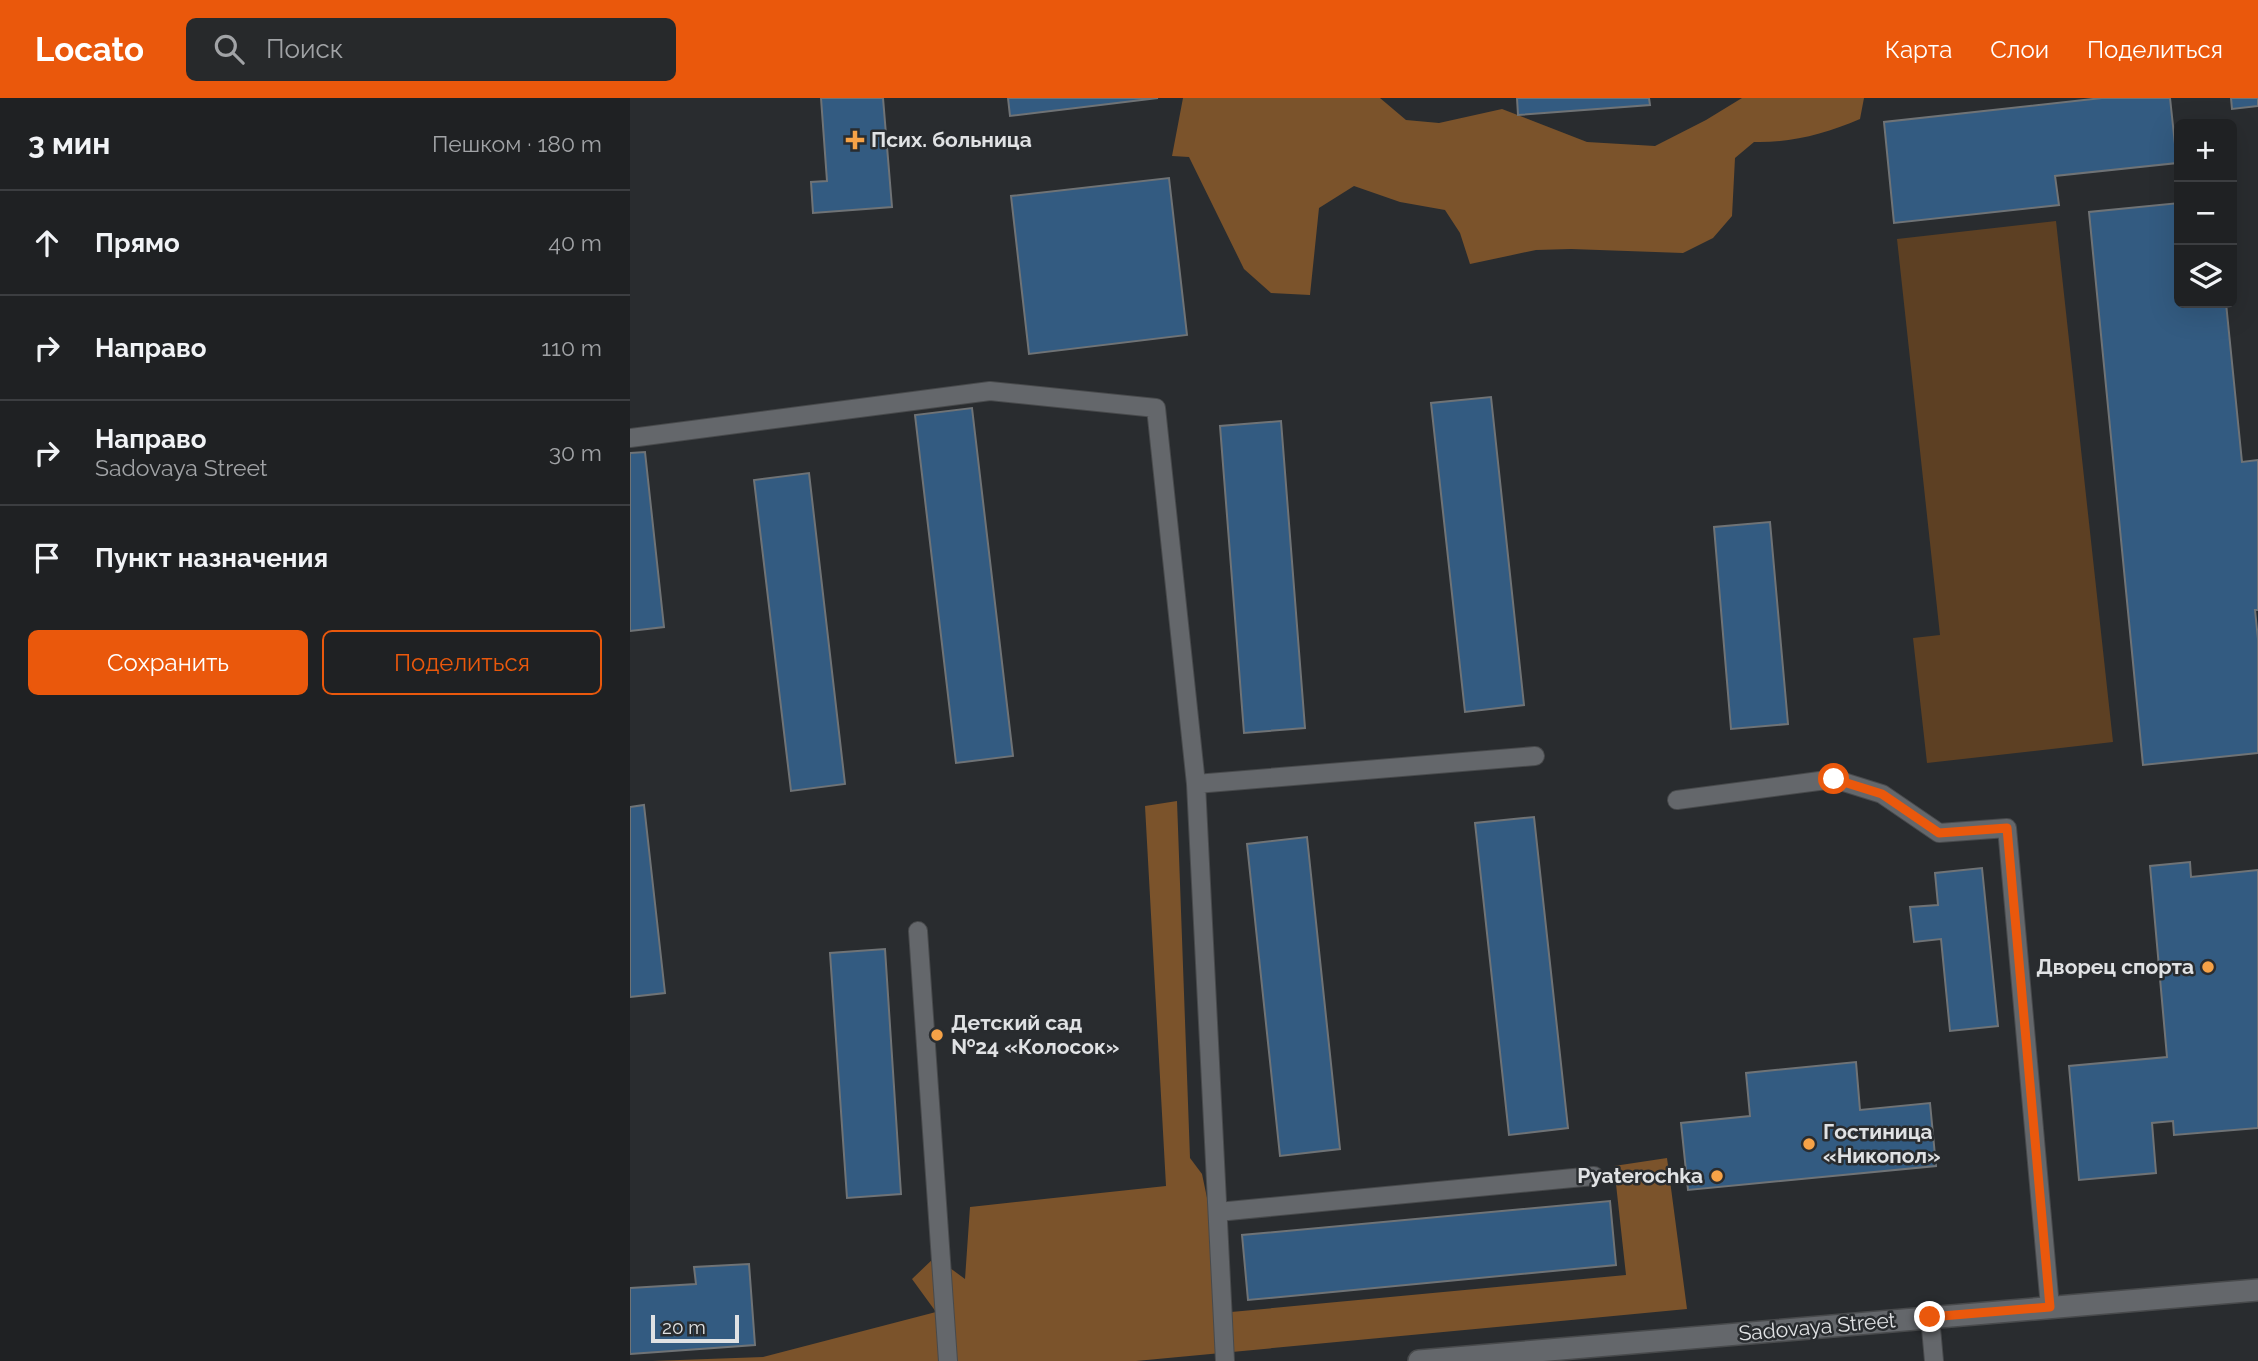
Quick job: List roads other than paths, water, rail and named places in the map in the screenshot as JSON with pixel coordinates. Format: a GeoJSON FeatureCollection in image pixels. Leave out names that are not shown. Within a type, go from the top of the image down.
{"type":"FeatureCollection","features":[{"type":"Feature","properties":{"kind":"street","name":"Sadovaya Street"},"geometry":{"type":"LineString","coordinates":[[1419,1361],[2258,1290]]}},
{"type":"Feature","properties":{"kind":"lane"},"geometry":{"type":"LineString","coordinates":[[630,438],[990,391],[1156,408],[1196,784],[1225,1361]]}},
{"type":"Feature","properties":{"kind":"lane"},"geometry":{"type":"LineString","coordinates":[[1196,784],[1535,756]]}},
{"type":"Feature","properties":{"kind":"lane"},"geometry":{"type":"LineString","coordinates":[[1677,800],[1834,779],[1882,794],[1939,833],[2007,828],[2050,1307]]}},
{"type":"Feature","properties":{"kind":"lane"},"geometry":{"type":"LineString","coordinates":[[918,931],[948,1361]]}},
{"type":"Feature","properties":{"kind":"lane"},"geometry":{"type":"LineString","coordinates":[[1217,1212],[1594,1176]]}},
{"type":"Feature","properties":{"kind":"lane"},"geometry":{"type":"LineString","coordinates":[[1930,1317],[1934,1361]]}},
{"type":"Feature","properties":{"kind":"place","name":"Псих. больница"},"geometry":{"type":"Point","coordinates":[855,140]}},
{"type":"Feature","properties":{"kind":"place","name":"Дворец спорта"},"geometry":{"type":"Point","coordinates":[2208,967]}},
{"type":"Feature","properties":{"kind":"place","name":"Детский сад №24 «Колосок»"},"geometry":{"type":"Point","coordinates":[937,1035]}},
{"type":"Feature","properties":{"kind":"place","name":"Гостиница «Никопол»"},"geometry":{"type":"Point","coordinates":[1809,1144]}},
{"type":"Feature","properties":{"kind":"place","name":"Pyaterochka"},"geometry":{"type":"Point","coordinates":[1717,1176]}}]}
